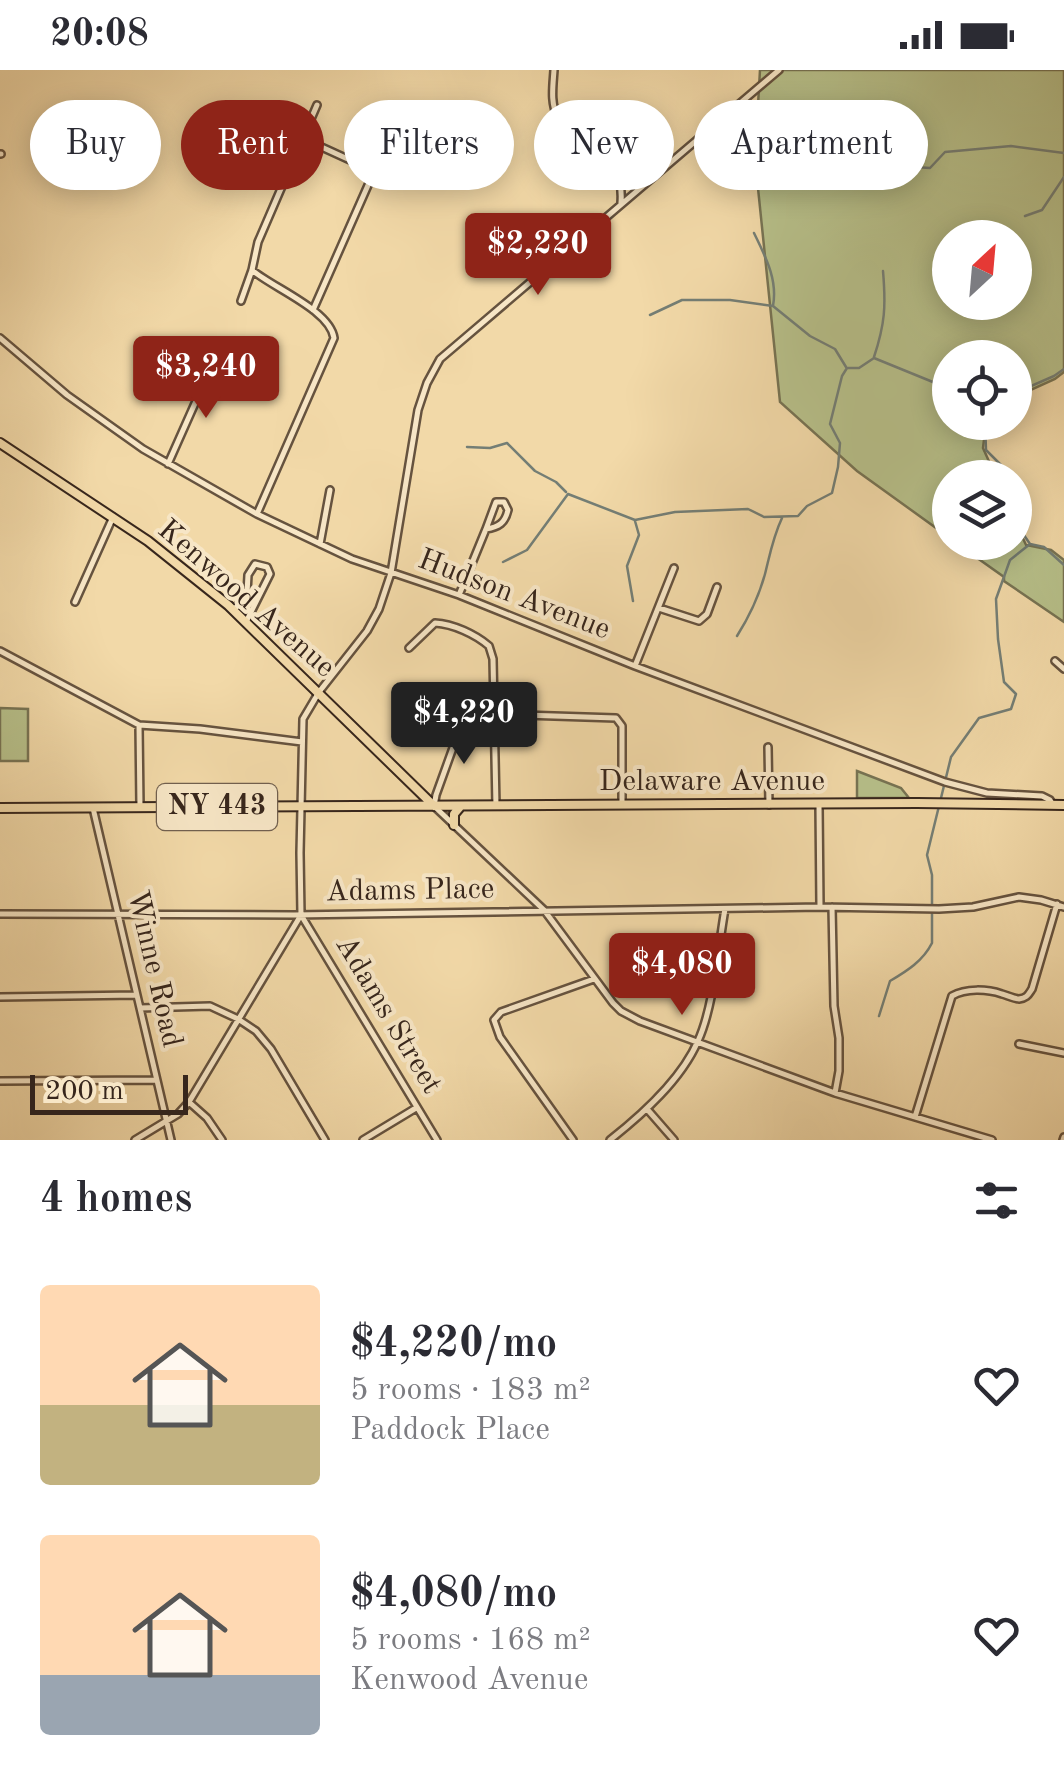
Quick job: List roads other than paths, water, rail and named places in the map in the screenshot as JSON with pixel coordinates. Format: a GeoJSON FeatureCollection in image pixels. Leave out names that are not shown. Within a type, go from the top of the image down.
{"type":"FeatureCollection","features":[{"type":"Feature","properties":{"kind":"main road","name":"Kenwood Avenue"},"geometry":{"type":"LineString","coordinates":[[0,443],[166,554],[234,610],[434,806]]}},
{"type":"Feature","properties":{"kind":"main road","name":"Delaware Avenue"},"geometry":{"type":"LineString","coordinates":[[0,808],[1064,805]]}},
{"type":"Feature","properties":{"kind":"main road"},"geometry":{"type":"LineString","coordinates":[[454,824],[455,811],[462,806]]}},
{"type":"Feature","properties":{"kind":"street"},"geometry":{"type":"LineString","coordinates":[[554,70],[553,101],[557,114],[571,132],[614,166],[621,184],[621,204]]}},
{"type":"Feature","properties":{"kind":"street","name":"Adams Street"},"geometry":{"type":"LineString","coordinates":[[437,1140],[301,915],[303,719],[371,624],[390,576],[418,410],[434,368],[448,350],[780,70]]}},
{"type":"Feature","properties":{"kind":"street"},"geometry":{"type":"LineString","coordinates":[[241,301],[258,242],[281,190]]}},
{"type":"Feature","properties":{"kind":"street"},"geometry":{"type":"LineString","coordinates":[[312,310],[366,190]]}},
{"type":"Feature","properties":{"kind":"street"},"geometry":{"type":"LineString","coordinates":[[252,270],[312,310],[333,330],[333,344],[257,514]]}},
{"type":"Feature","properties":{"kind":"street","name":"Hudson Avenue"},"geometry":{"type":"LineString","coordinates":[[0,338],[67,395],[143,450],[257,514],[390,576],[460,595],[635,666],[956,786],[987,794],[1042,796],[1053,804]]}},
{"type":"Feature","properties":{"kind":"street"},"geometry":{"type":"LineString","coordinates":[[168,464],[212,365]]}},
{"type":"Feature","properties":{"kind":"street"},"geometry":{"type":"LineString","coordinates":[[320,544],[330,490]]}},
{"type":"Feature","properties":{"kind":"street"},"geometry":{"type":"LineString","coordinates":[[460,595],[496,502],[504,502],[508,510],[506,520],[486,529]]}},
{"type":"Feature","properties":{"kind":"street"},"geometry":{"type":"LineString","coordinates":[[75,602],[113,517]]}},
{"type":"Feature","properties":{"kind":"street"},"geometry":{"type":"LineString","coordinates":[[234,610],[247,593],[248,575],[255,564],[269,568],[270,574],[246,622]]}},
{"type":"Feature","properties":{"kind":"street"},"geometry":{"type":"LineString","coordinates":[[635,666],[674,568]]}},
{"type":"Feature","properties":{"kind":"street"},"geometry":{"type":"LineString","coordinates":[[658,608],[699,621],[708,614],[718,587]]}},
{"type":"Feature","properties":{"kind":"street"},"geometry":{"type":"LineString","coordinates":[[410,648],[435,623],[452,626],[485,642],[492,651],[496,806]]}},
{"type":"Feature","properties":{"kind":"street"},"geometry":{"type":"LineString","coordinates":[[0,651],[138,725],[302,742]]}},
{"type":"Feature","properties":{"kind":"street"},"geometry":{"type":"LineString","coordinates":[[1056,661],[1064,669]]}},
{"type":"Feature","properties":{"kind":"street"},"geometry":{"type":"LineString","coordinates":[[494,714],[616,718],[622,726],[622,804]]}},
{"type":"Feature","properties":{"kind":"street"},"geometry":{"type":"LineString","coordinates":[[434,806],[462,720]]}},
{"type":"Feature","properties":{"kind":"street"},"geometry":{"type":"LineString","coordinates":[[138,725],[140,807]]}},
{"type":"Feature","properties":{"kind":"street"},"geometry":{"type":"LineString","coordinates":[[768,747],[769,805]]}},
{"type":"Feature","properties":{"kind":"street"},"geometry":{"type":"LineString","coordinates":[[819,805],[820,907]]}},
{"type":"Feature","properties":{"kind":"street","name":"Kenwood Avenue"},"geometry":{"type":"LineString","coordinates":[[434,806],[544,910],[621,1011],[640,1022],[835,1092],[992,1140]]}},
{"type":"Feature","properties":{"kind":"street","name":"Winne Road"},"geometry":{"type":"LineString","coordinates":[[93,808],[171,1140]]}},
{"type":"Feature","properties":{"kind":"street","name":"Adams Place"},"geometry":{"type":"LineString","coordinates":[[0,914],[963,908],[1019,897],[1060,905]]}},
{"type":"Feature","properties":{"kind":"street"},"geometry":{"type":"LineString","coordinates":[[522,911],[534,900]]}},
{"type":"Feature","properties":{"kind":"street"},"geometry":{"type":"LineString","coordinates":[[914,1118],[949,1001],[957,992],[991,990],[1019,999],[1030,993],[1060,905]]}},
{"type":"Feature","properties":{"kind":"street"},"geometry":{"type":"LineString","coordinates":[[832,908],[834,1006],[839,1038],[835,1092]]}},
{"type":"Feature","properties":{"kind":"street"},"geometry":{"type":"LineString","coordinates":[[610,1140],[659,1097],[698,1042],[726,910]]}},
{"type":"Feature","properties":{"kind":"street"},"geometry":{"type":"LineString","coordinates":[[135,1140],[178,1114],[189,1102],[301,915]]}},
{"type":"Feature","properties":{"kind":"street"},"geometry":{"type":"LineString","coordinates":[[573,1140],[494,1023],[501,1012],[594,980]]}},
{"type":"Feature","properties":{"kind":"street"},"geometry":{"type":"LineString","coordinates":[[0,997],[137,995]]}},
{"type":"Feature","properties":{"kind":"street"},"geometry":{"type":"LineString","coordinates":[[140,1008],[210,1006],[238,1019],[264,1038],[325,1140]]}},
{"type":"Feature","properties":{"kind":"street"},"geometry":{"type":"LineString","coordinates":[[1020,1044],[1064,1053]]}},
{"type":"Feature","properties":{"kind":"street"},"geometry":{"type":"LineString","coordinates":[[0,1081],[156,1080]]}},
{"type":"Feature","properties":{"kind":"street"},"geometry":{"type":"LineString","coordinates":[[189,1102],[207,1118],[222,1140]]}},
{"type":"Feature","properties":{"kind":"street"},"geometry":{"type":"LineString","coordinates":[[364,1140],[416,1108]]}},
{"type":"Feature","properties":{"kind":"street"},"geometry":{"type":"LineString","coordinates":[[647,1108],[674,1140]]}},
{"type":"Feature","properties":{"kind":"waterway"},"geometry":{"type":"LineString","coordinates":[[928,168],[945,152],[1011,146],[1064,153]]}},
{"type":"Feature","properties":{"kind":"waterway"},"geometry":{"type":"LineString","coordinates":[[1025,216],[1042,210],[1064,177]]}},
{"type":"Feature","properties":{"kind":"waterway"},"geometry":{"type":"LineString","coordinates":[[754,233],[772,277],[773,306]]}},
{"type":"Feature","properties":{"kind":"waterway"},"geometry":{"type":"LineString","coordinates":[[874,357],[884,315],[883,271]]}},
{"type":"Feature","properties":{"kind":"waterway"},"geometry":{"type":"LineString","coordinates":[[650,315],[682,300],[730,300],[773,306],[810,336],[835,349],[846,367]]}},
{"type":"Feature","properties":{"kind":"waterway"},"geometry":{"type":"LineString","coordinates":[[503,562],[527,550],[568,494],[635,520],[675,512],[748,509],[764,517],[798,516],[807,506],[832,493],[840,443],[830,424],[847,368],[859,368],[874,358],[932,382]]}},
{"type":"Feature","properties":{"kind":"waterway"},"geometry":{"type":"LineString","coordinates":[[1032,386],[1064,369]]}},
{"type":"Feature","properties":{"kind":"waterway"},"geometry":{"type":"LineString","coordinates":[[986,440],[986,450],[996,460]]}},
{"type":"Feature","properties":{"kind":"waterway"},"geometry":{"type":"LineString","coordinates":[[467,447],[490,448],[507,443],[535,471],[566,492]]}},
{"type":"Feature","properties":{"kind":"waterway"},"geometry":{"type":"LineString","coordinates":[[737,636],[760,590],[782,518]]}},
{"type":"Feature","properties":{"kind":"waterway"},"geometry":{"type":"LineString","coordinates":[[633,601],[627,566],[639,535],[635,521]]}},
{"type":"Feature","properties":{"kind":"waterway"},"geometry":{"type":"LineString","coordinates":[[1032,544],[1044,547],[1064,565]]}},
{"type":"Feature","properties":{"kind":"waterway"},"geometry":{"type":"LineString","coordinates":[[941,798],[951,757],[979,718],[1011,709],[1016,694],[1004,682],[996,599],[1010,560]]}},
{"type":"Feature","properties":{"kind":"waterway"},"geometry":{"type":"LineString","coordinates":[[879,1016],[890,981],[919,960],[932,943],[932,875],[927,855],[939,806]]}}]}
